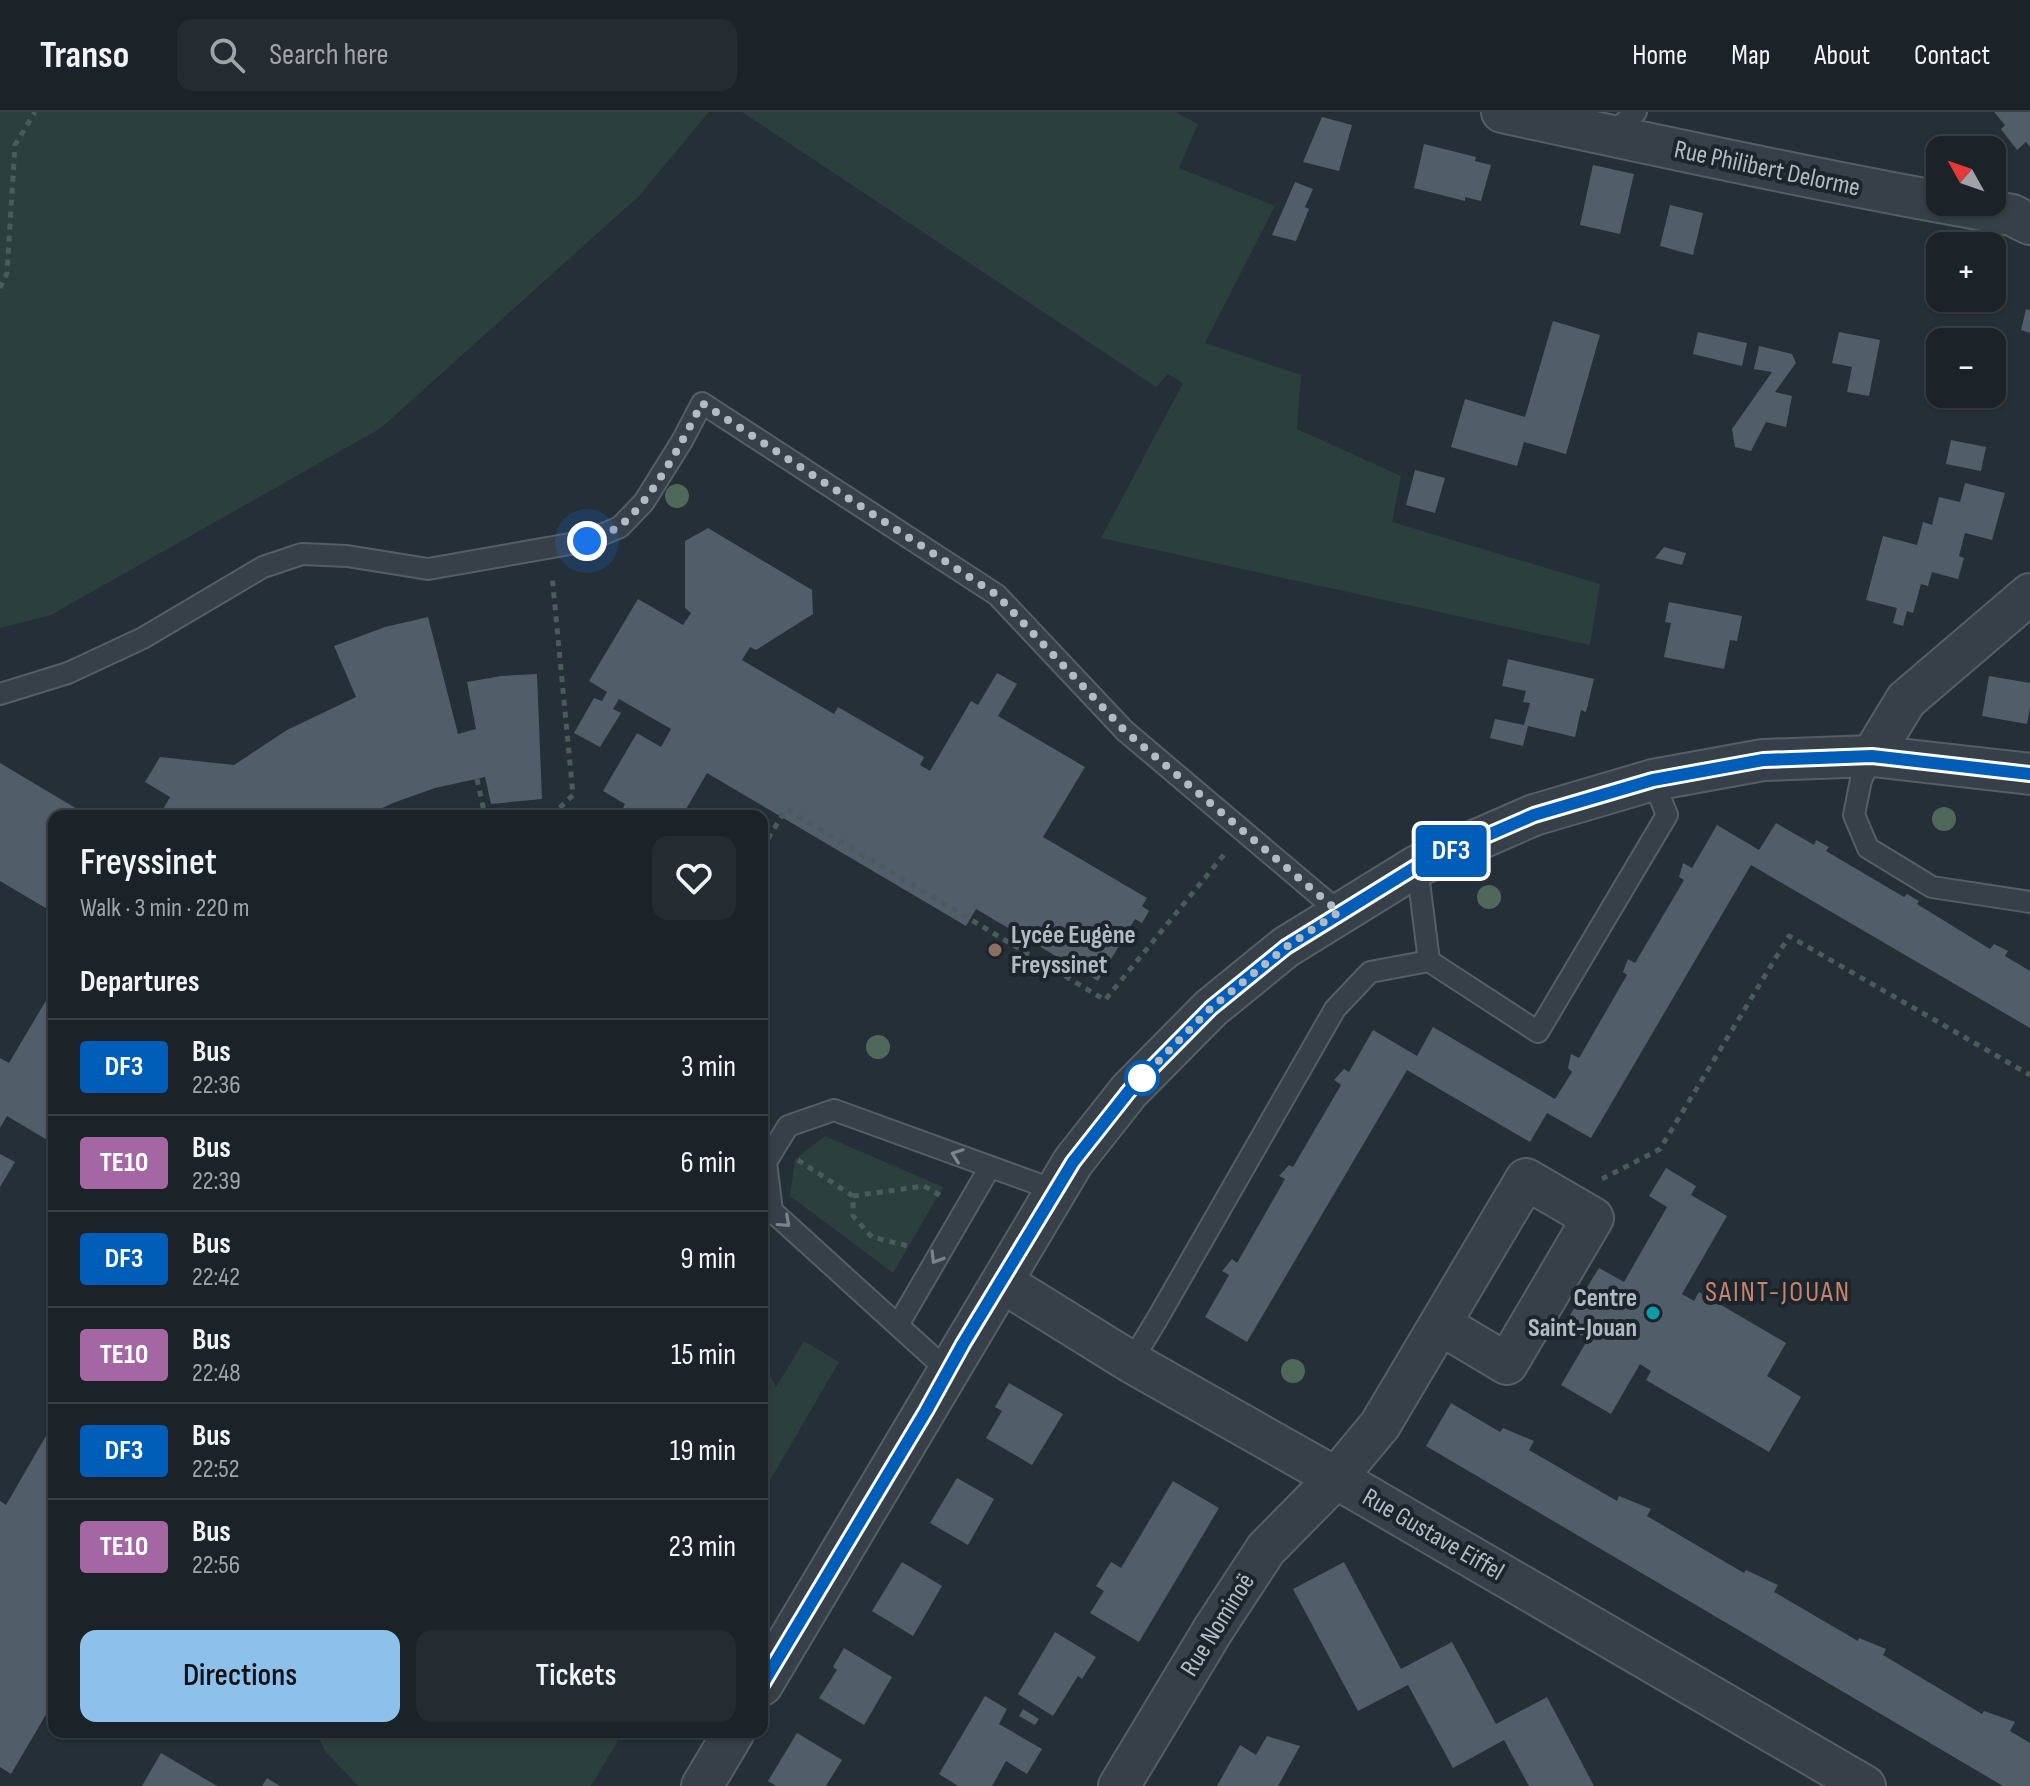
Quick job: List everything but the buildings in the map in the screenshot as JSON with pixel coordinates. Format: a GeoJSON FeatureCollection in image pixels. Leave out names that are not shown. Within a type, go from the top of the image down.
{"type":"FeatureCollection","features":[{"type":"Feature","properties":{"kind":"street","name":"Rue Philibert Delorme"},"geometry":{"type":"LineString","coordinates":[[1502,112],[1623,124],[1869,190],[2026,218]]}},
{"type":"Feature","properties":{"kind":"street"},"geometry":{"type":"LineString","coordinates":[[1872,756],[1906,700],[2030,594]]}},
{"type":"Feature","properties":{"kind":"street"},"geometry":{"type":"LineString","coordinates":[[768,1675],[1073,1162],[1129,1091],[1211,1008],[1286,947],[1417,866],[1534,815],[1653,780],[1763,760],[1872,756],[2030,774]]}},
{"type":"Feature","properties":{"kind":"street","name":"Rue Nominoë"},"geometry":{"type":"LineString","coordinates":[[1119,1786],[1266,1549],[1336,1478],[1380,1425],[1526,1179],[1562,1200]]}},
{"type":"Feature","properties":{"kind":"street"},"geometry":{"type":"LineString","coordinates":[[1440,1324],[1507,1364],[1593,1218],[1562,1200]]}},
{"type":"Feature","properties":{"kind":"street","name":"Rue Gustave Eiffel"},"geometry":{"type":"LineString","coordinates":[[1002,1282],[1131,1362],[1865,1786]]}},
{"type":"Feature","properties":{"kind":"street"},"geometry":{"type":"LineString","coordinates":[[702,1786],[730,1738]]}},
{"type":"Feature","properties":{"kind":"lane"},"geometry":{"type":"LineString","coordinates":[[0,694],[68,673],[131,644],[263,567],[302,554],[347,556],[428,569],[587,541],[620,527],[644,502],[702,403],[997,595],[1125,731],[1339,912]]}},
{"type":"Feature","properties":{"kind":"lane"},"geometry":{"type":"LineString","coordinates":[[1872,756],[1861,780],[1854,815],[1868,848],[1932,887],[2030,902]]}},
{"type":"Feature","properties":{"kind":"lane"},"geometry":{"type":"LineString","coordinates":[[1131,1362],[1335,1009],[1370,972],[1429,961],[1538,1032],[1667,815],[1653,780]]}},
{"type":"Feature","properties":{"kind":"lane"},"geometry":{"type":"LineString","coordinates":[[1417,866],[1429,961]]}},
{"type":"Feature","properties":{"kind":"lane"},"geometry":{"type":"LineString","coordinates":[[768,1159],[788,1126],[834,1110],[1057,1191]]}},
{"type":"Feature","properties":{"kind":"lane"},"geometry":{"type":"LineString","coordinates":[[898,1325],[990,1167]]}},
{"type":"Feature","properties":{"kind":"lane"},"geometry":{"type":"LineString","coordinates":[[768,1178],[772,1211],[948,1371]]}},
{"type":"Feature","properties":{"kind":"path"},"geometry":{"type":"LineString","coordinates":[[0,288],[7,273],[15,145],[35,112]]}},
{"type":"Feature","properties":{"kind":"path"},"geometry":{"type":"LineString","coordinates":[[549,548],[573,795],[557,810]]}},
{"type":"Feature","properties":{"kind":"path"},"geometry":{"type":"LineString","coordinates":[[477,779],[484,810]]}},
{"type":"Feature","properties":{"kind":"path"},"geometry":{"type":"LineString","coordinates":[[768,839],[786,809],[1105,1000],[1243,832]]}},
{"type":"Feature","properties":{"kind":"path"},"geometry":{"type":"LineString","coordinates":[[1562,1200],[1660,1149],[1789,936],[2030,1075]]}},
{"type":"Feature","properties":{"kind":"path"},"geometry":{"type":"LineString","coordinates":[[775,1147],[853,1196],[924,1186],[967,1207]]}},
{"type":"Feature","properties":{"kind":"path"},"geometry":{"type":"LineString","coordinates":[[853,1196],[853,1216],[872,1237],[908,1246],[904,1278],[916,1293]]}},
{"type":"Feature","properties":{"kind":"green space"},"geometry":{"type":"Polygon","coordinates":[[[0,112],[709,112],[639,196],[381,428],[51,615],[0,628],[0,112]]]}},
{"type":"Feature","properties":{"kind":"green space"},"geometry":{"type":"Polygon","coordinates":[[[742,112],[1175,112],[1198,124],[1179,168],[1275,206],[1205,343],[1301,375],[1297,429],[1401,476],[1392,522],[1600,584],[1590,645],[1101,538],[1183,383],[1168,374],[1156,387],[742,112]]]}},
{"type":"Feature","properties":{"kind":"green space"},"geometry":{"type":"Polygon","coordinates":[[[825,1136],[943,1187],[893,1273],[790,1196],[795,1159],[825,1136]]]}},
{"type":"Feature","properties":{"kind":"green space"},"geometry":{"type":"Polygon","coordinates":[[[804,1341],[839,1362],[768,1484],[768,1371],[776,1387],[804,1341]]]}},
{"type":"Feature","properties":{"kind":"green space"},"geometry":{"type":"Polygon","coordinates":[[[319,1738],[619,1738],[591,1786],[358,1786],[325,1751],[319,1738]]]}},
{"type":"Feature","properties":{"kind":"bus line","name":"DF3"},"geometry":{"type":"LineString","coordinates":[[768,1675],[1073,1162],[1129,1091],[1211,1008],[1286,947],[1417,866],[1534,815],[1653,780],[1763,760],[1872,756],[2030,774]]}},
{"type":"Feature","properties":{"kind":"place","name":"Lycée Eugène Freyssinet"},"geometry":{"type":"Point","coordinates":[995,950]}},
{"type":"Feature","properties":{"kind":"place","name":"Centre Saint-Jouan"},"geometry":{"type":"Point","coordinates":[1653,1313]}},
{"type":"Feature","properties":{"kind":"district","name":"SAINT-JOUAN"},"geometry":{"type":"Point","coordinates":[1778,1292]}},
{"type":"Feature","properties":{"kind":"route"},"geometry":{"type":"LineString","coordinates":[[587,541],[620,527],[644,502],[702,403],[997,595],[1125,731],[1339,912],[1286,947],[1211,1008],[1142,1078]]}}]}
